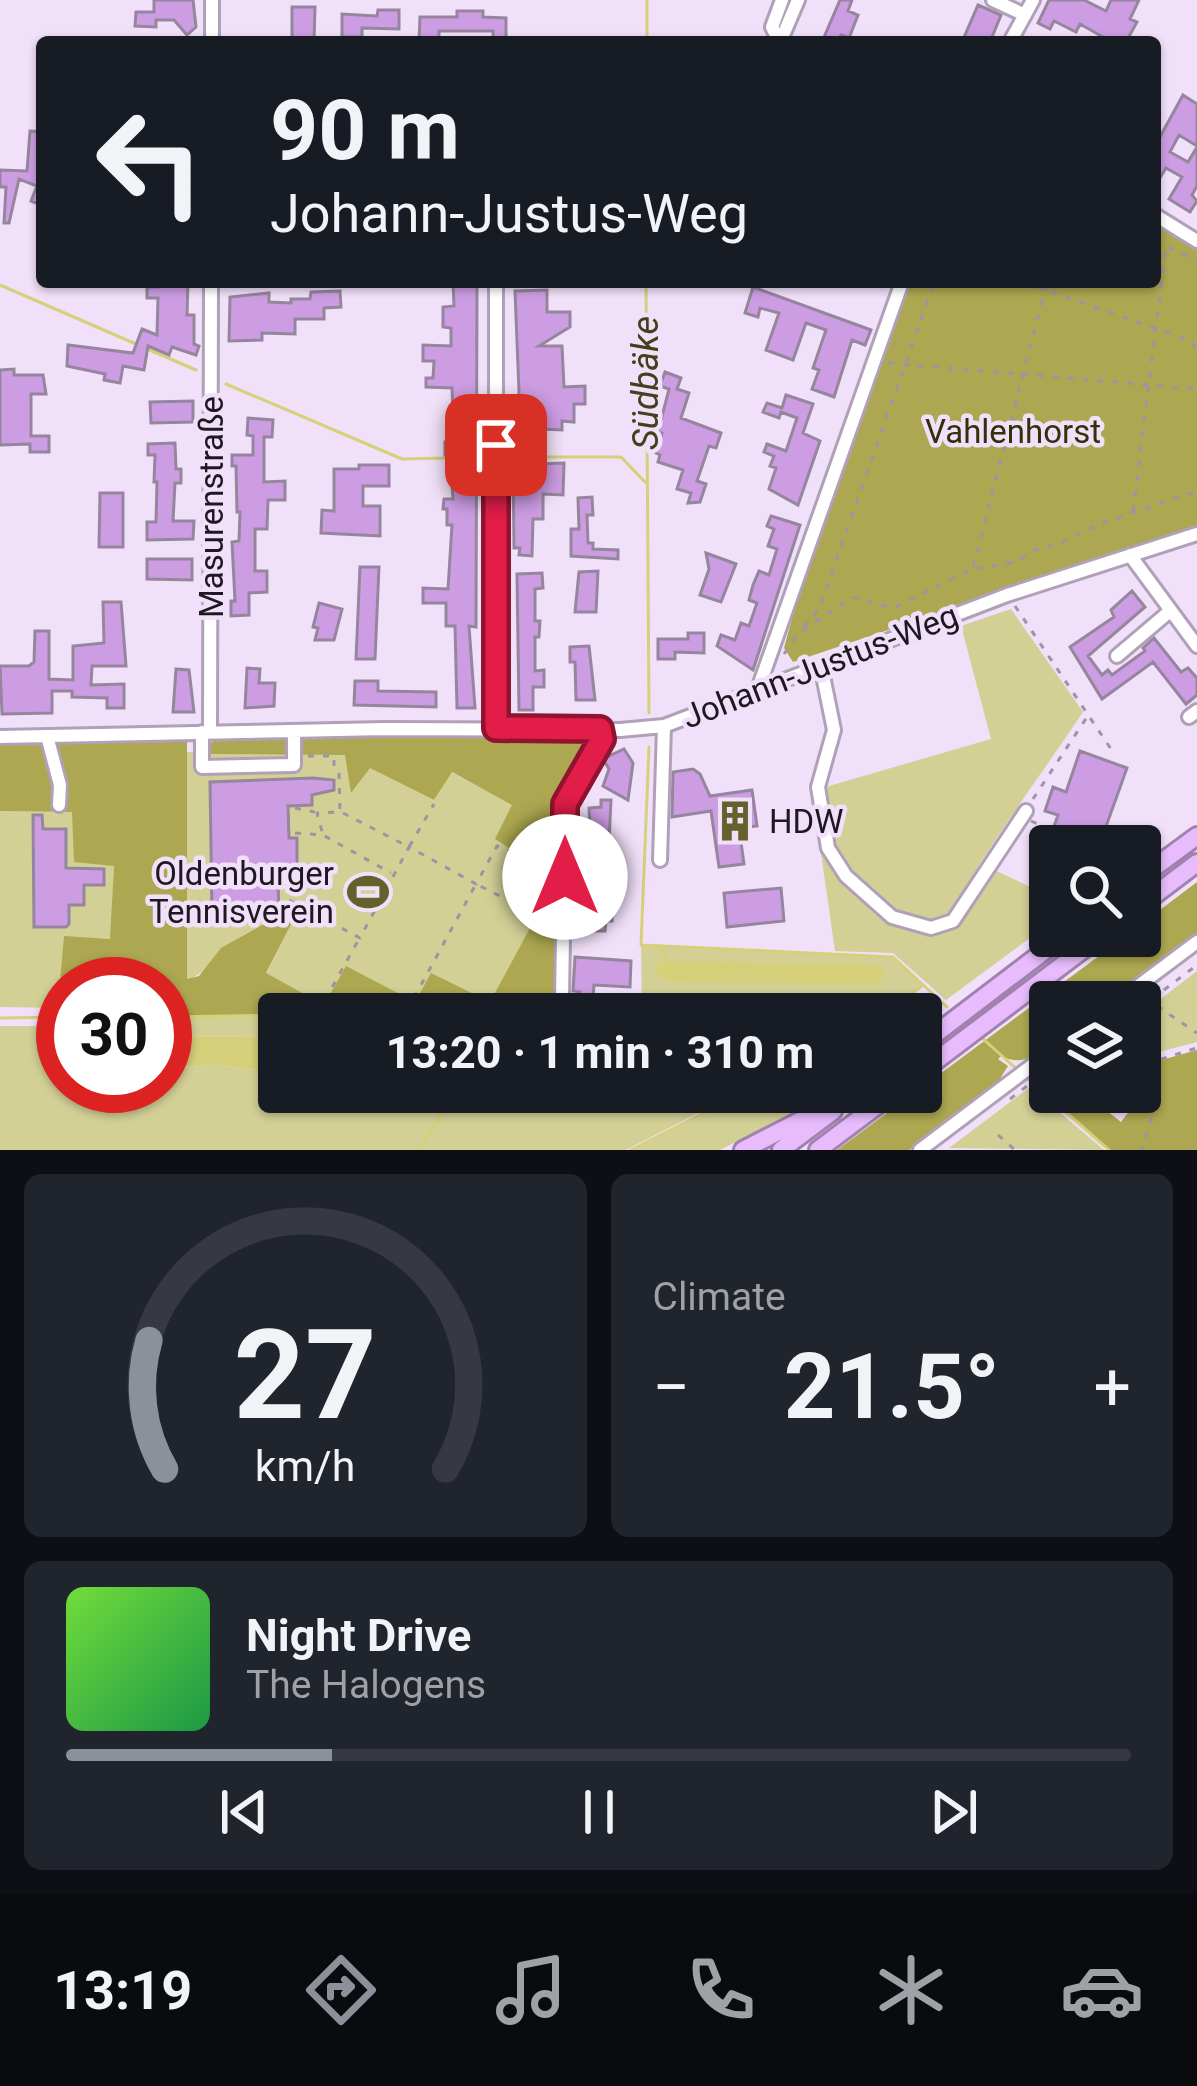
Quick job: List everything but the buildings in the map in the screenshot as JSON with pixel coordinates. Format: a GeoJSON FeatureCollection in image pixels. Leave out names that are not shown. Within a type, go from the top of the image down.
{"type":"FeatureCollection","features":[{"type":"Feature","properties":{"kind":"highway"},"geometry":{"type":"LineString","coordinates":[[1161,863],[1197,836]]}},
{"type":"Feature","properties":{"kind":"highway"},"geometry":{"type":"LineString","coordinates":[[1161,890],[1197,863]]}},
{"type":"Feature","properties":{"kind":"highway"},"geometry":{"type":"LineString","coordinates":[[942,1029],[1036,957]]}},
{"type":"Feature","properties":{"kind":"highway"},"geometry":{"type":"LineString","coordinates":[[942,1056],[1073,957]]}},
{"type":"Feature","properties":{"kind":"highway"},"geometry":{"type":"LineString","coordinates":[[743,1150],[816,1113]]}},
{"type":"Feature","properties":{"kind":"highway"},"geometry":{"type":"LineString","coordinates":[[782,1150],[830,1113]]}},
{"type":"Feature","properties":{"kind":"highway"},"geometry":{"type":"LineString","coordinates":[[818,1150],[867,1113]]}},
{"type":"Feature","properties":{"kind":"street"},"geometry":{"type":"LineString","coordinates":[[212,0],[212,36]]}},
{"type":"Feature","properties":{"kind":"street"},"geometry":{"type":"LineString","coordinates":[[782,0],[772,27],[776,35],[784,32],[798,0]]}},
{"type":"Feature","properties":{"kind":"street"},"geometry":{"type":"LineString","coordinates":[[993,0],[1025,15]]}},
{"type":"Feature","properties":{"kind":"street"},"geometry":{"type":"LineString","coordinates":[[1013,36],[1033,0]]}},
{"type":"Feature","properties":{"kind":"street"},"geometry":{"type":"LineString","coordinates":[[1161,219],[1197,241]]}},
{"type":"Feature","properties":{"kind":"street","name":"Masurenstraße"},"geometry":{"type":"LineString","coordinates":[[206,732],[212,288]]}},
{"type":"Feature","properties":{"kind":"street"},"geometry":{"type":"LineString","coordinates":[[496,288],[496,728]]}},
{"type":"Feature","properties":{"kind":"street"},"geometry":{"type":"LineString","coordinates":[[758,689],[900,288]]}},
{"type":"Feature","properties":{"kind":"street","name":"Johann-Justus-Weg"},"geometry":{"type":"LineString","coordinates":[[0,737],[664,726],[1007,595],[1197,534]]}},
{"type":"Feature","properties":{"kind":"street"},"geometry":{"type":"LineString","coordinates":[[1130,555],[1197,646]]}},
{"type":"Feature","properties":{"kind":"street"},"geometry":{"type":"LineString","coordinates":[[1117,656],[1170,611]]}},
{"type":"Feature","properties":{"kind":"street"},"geometry":{"type":"LineString","coordinates":[[820,666],[834,730],[818,787],[827,848],[846,876],[892,916],[931,928],[953,921],[1026,811]]}},
{"type":"Feature","properties":{"kind":"street"},"geometry":{"type":"LineString","coordinates":[[660,860],[664,726]]}},
{"type":"Feature","properties":{"kind":"street"},"geometry":{"type":"LineString","coordinates":[[562,993],[565,804],[602,739],[600,729]]}},
{"type":"Feature","properties":{"kind":"street"},"geometry":{"type":"LineString","coordinates":[[206,732],[202,767],[294,765],[294,732]]}},
{"type":"Feature","properties":{"kind":"street"},"geometry":{"type":"LineString","coordinates":[[47,736],[59,805]]}},
{"type":"Feature","properties":{"kind":"street"},"geometry":{"type":"LineString","coordinates":[[1145,981],[1197,942]]}},
{"type":"Feature","properties":{"kind":"street"},"geometry":{"type":"LineString","coordinates":[[920,1150],[1029,1068]]}},
{"type":"Feature","properties":{"kind":"path"},"geometry":{"type":"LineString","coordinates":[[1161,243],[1197,261]]}},
{"type":"Feature","properties":{"kind":"path"},"geometry":{"type":"LineString","coordinates":[[1161,277],[1166,245]]}},
{"type":"Feature","properties":{"kind":"path"},"geometry":{"type":"LineString","coordinates":[[785,652],[820,607],[932,288]]}},
{"type":"Feature","properties":{"kind":"path"},"geometry":{"type":"LineString","coordinates":[[1037,288],[1189,340],[1197,349]]}},
{"type":"Feature","properties":{"kind":"path"},"geometry":{"type":"LineString","coordinates":[[973,569],[1045,288]]}},
{"type":"Feature","properties":{"kind":"path"},"geometry":{"type":"LineString","coordinates":[[1133,512],[1159,288]]}},
{"type":"Feature","properties":{"kind":"path"},"geometry":{"type":"LineString","coordinates":[[874,362],[1197,389]]}},
{"type":"Feature","properties":{"kind":"path"},"geometry":{"type":"LineString","coordinates":[[799,633],[854,597],[893,608],[973,569],[1015,562],[1037,548],[1197,491]]}},
{"type":"Feature","properties":{"kind":"path"},"geometry":{"type":"LineString","coordinates":[[1007,595],[1111,749]]}},
{"type":"Feature","properties":{"kind":"path"},"geometry":{"type":"LineString","coordinates":[[1040,825],[1025,819],[1026,811],[1088,715]]}},
{"type":"Feature","properties":{"kind":"path"},"geometry":{"type":"LineString","coordinates":[[294,765],[303,756],[334,756],[340,812]]}},
{"type":"Feature","properties":{"kind":"path"},"geometry":{"type":"LineString","coordinates":[[329,993],[434,804]]}},
{"type":"Feature","properties":{"kind":"path"},"geometry":{"type":"LineString","coordinates":[[295,808],[317,814],[340,812],[536,914],[565,914]]}},
{"type":"Feature","properties":{"kind":"path"},"geometry":{"type":"LineString","coordinates":[[317,814],[323,835]]}},
{"type":"Feature","properties":{"kind":"path"},"geometry":{"type":"LineString","coordinates":[[295,833],[323,835],[393,874]]}},
{"type":"Feature","properties":{"kind":"path"},"geometry":{"type":"LineString","coordinates":[[417,993],[497,846],[526,857]]}},
{"type":"Feature","properties":{"kind":"path"},"geometry":{"type":"LineString","coordinates":[[289,899],[359,938]]}},
{"type":"Feature","properties":{"kind":"path"},"geometry":{"type":"LineString","coordinates":[[1161,992],[1197,964]]}},
{"type":"Feature","properties":{"kind":"path"},"geometry":{"type":"LineString","coordinates":[[1161,1009],[1197,1034]]}},
{"type":"Feature","properties":{"kind":"path"},"geometry":{"type":"LineString","coordinates":[[1161,1059],[1197,1048]]}},
{"type":"Feature","properties":{"kind":"path"},"geometry":{"type":"LineString","coordinates":[[1142,1150],[1153,1113]]}},
{"type":"Feature","properties":{"kind":"path"},"geometry":{"type":"LineString","coordinates":[[998,1135],[1015,1150]]}},
{"type":"Feature","properties":{"kind":"shaded area"},"geometry":{"type":"Polygon","coordinates":[[[1011,609],[1083,712],[955,908],[943,919],[913,919],[876,899],[842,863],[827,822],[822,788],[991,739],[961,626],[1011,609]]]}},
{"type":"Feature","properties":{"kind":"shaded area","name":"Oldenburger Tennisverein"},"geometry":{"type":"Polygon","coordinates":[[[187,752],[346,755],[353,791],[369,767],[434,800],[451,772],[513,805],[558,878],[495,993],[302,993],[266,974],[299,909],[239,938],[192,977],[192,957],[186,957],[187,752]]]}},
{"type":"Feature","properties":{"kind":"shaded area"},"geometry":{"type":"Polygon","coordinates":[[[0,811],[72,812],[114,865],[111,939],[64,937],[62,957],[36,957],[36,1008],[0,1007],[0,811]]]}},
{"type":"Feature","properties":{"kind":"shaded area"},"geometry":{"type":"Polygon","coordinates":[[[821,853],[861,899],[915,931],[934,931],[959,919],[990,868],[1029,886],[1029,939],[946,1000],[893,953],[835,951],[821,853]]]}},
{"type":"Feature","properties":{"kind":"shaded area"},"geometry":{"type":"Polygon","coordinates":[[[641,945],[893,957],[923,985],[913,993],[642,993],[641,945]]]}},
{"type":"Feature","properties":{"kind":"shaded area"},"geometry":{"type":"Polygon","coordinates":[[[660,961],[860,964],[879,965],[886,971],[879,985],[676,982],[662,980],[654,969],[660,961]]]}},
{"type":"Feature","properties":{"kind":"shaded area"},"geometry":{"type":"Polygon","coordinates":[[[1197,971],[1197,1042],[1161,1051],[1161,999],[1197,971]]]}},
{"type":"Feature","properties":{"kind":"shaded area"},"geometry":{"type":"Polygon","coordinates":[[[258,1015],[258,1036],[192,1037],[192,1018],[258,1015]]]}},
{"type":"Feature","properties":{"kind":"shaded area"},"geometry":{"type":"Polygon","coordinates":[[[0,1026],[36,1026],[36,1113],[192,1113],[192,1066],[215,1065],[258,1070],[258,1113],[698,1113],[626,1150],[0,1150],[0,1026]]]}},
{"type":"Feature","properties":{"kind":"shaded area"},"geometry":{"type":"Polygon","coordinates":[[[258,1036],[258,1070],[192,1066],[192,1037],[258,1036]]]}},
{"type":"Feature","properties":{"kind":"shaded area"},"geometry":{"type":"Polygon","coordinates":[[[1029,1088],[1029,1113],[1061,1113],[1104,1150],[949,1148],[1029,1088]]]}},
{"type":"Feature","properties":{"kind":"shaded area"},"geometry":{"type":"Polygon","coordinates":[[[707,1113],[792,1113],[720,1150],[634,1150],[707,1113]]]}},
{"type":"Feature","properties":{"kind":"green space","name":"Vahlenhorst"},"geometry":{"type":"Polygon","coordinates":[[[1161,227],[1197,248],[1197,526],[793,662],[784,648],[904,288],[1161,288],[1161,227]]]}},
{"type":"Feature","properties":{"kind":"green space"},"geometry":{"type":"Polygon","coordinates":[[[600,729],[559,801],[554,993],[495,993],[557,878],[495,839],[512,805],[452,772],[434,800],[370,768],[351,793],[345,755],[211,754],[205,745],[217,740],[600,729]]]}},
{"type":"Feature","properties":{"kind":"green space"},"geometry":{"type":"Polygon","coordinates":[[[187,732],[187,957],[62,957],[64,936],[110,939],[114,866],[74,862],[72,812],[0,811],[0,737],[187,732]]]}},
{"type":"Feature","properties":{"kind":"green space"},"geometry":{"type":"Polygon","coordinates":[[[1197,882],[1197,933],[1134,981],[1065,981],[1098,957],[1161,957],[1161,909],[1197,882]]]}},
{"type":"Feature","properties":{"kind":"green space"},"geometry":{"type":"Polygon","coordinates":[[[284,906],[299,909],[266,973],[302,993],[258,993],[258,1015],[192,1018],[192,978],[199,976],[221,948],[276,917],[284,906]]]}},
{"type":"Feature","properties":{"kind":"green space"},"geometry":{"type":"Polygon","coordinates":[[[346,966],[398,993],[331,993],[346,966]]]}},
{"type":"Feature","properties":{"kind":"green space"},"geometry":{"type":"Polygon","coordinates":[[[431,973],[472,993],[420,993],[431,973]]]}},
{"type":"Feature","properties":{"kind":"green space"},"geometry":{"type":"Polygon","coordinates":[[[1029,1008],[1029,1058],[1001,1056],[998,1059],[1008,1066],[1003,1081],[909,1150],[837,1150],[887,1113],[942,1113],[942,1072],[1029,1008]]]}},
{"type":"Feature","properties":{"kind":"green space"},"geometry":{"type":"Polygon","coordinates":[[[1197,1050],[1197,1150],[1109,1150],[1069,1113],[1110,1113],[1121,1122],[1128,1113],[1161,1113],[1161,1060],[1197,1050]]]}},
{"type":"Feature","properties":{"kind":"waterway","name":"Südbäke"},"geometry":{"type":"LineString","coordinates":[[647,0],[647,36]]}},
{"type":"Feature","properties":{"kind":"waterway"},"geometry":{"type":"LineString","coordinates":[[0,285],[136,344]]}},
{"type":"Feature","properties":{"kind":"waterway"},"geometry":{"type":"LineString","coordinates":[[646,288],[649,713]]}},
{"type":"Feature","properties":{"kind":"waterway"},"geometry":{"type":"LineString","coordinates":[[145,348],[196,370]]}},
{"type":"Feature","properties":{"kind":"waterway"},"geometry":{"type":"LineString","coordinates":[[226,384],[402,459],[449,458]]}},
{"type":"Feature","properties":{"kind":"waterway"},"geometry":{"type":"LineString","coordinates":[[507,456],[518,457]]}},
{"type":"Feature","properties":{"kind":"waterway"},"geometry":{"type":"LineString","coordinates":[[539,457],[621,457],[645,482]]}},
{"type":"Feature","properties":{"kind":"waterway"},"geometry":{"type":"LineString","coordinates":[[649,747],[641,945],[893,957],[947,1007]]}},
{"type":"Feature","properties":{"kind":"waterway"},"geometry":{"type":"LineString","coordinates":[[661,948],[666,961]]}},
{"type":"Feature","properties":{"kind":"waterway"},"geometry":{"type":"LineString","coordinates":[[913,993],[922,986]]}},
{"type":"Feature","properties":{"kind":"waterway"},"geometry":{"type":"LineString","coordinates":[[192,1017],[258,1015]]}},
{"type":"Feature","properties":{"kind":"waterway"},"geometry":{"type":"LineString","coordinates":[[0,1018],[36,1017]]}},
{"type":"Feature","properties":{"kind":"waterway"},"geometry":{"type":"LineString","coordinates":[[982,1038],[1020,1072]]}},
{"type":"Feature","properties":{"kind":"waterway"},"geometry":{"type":"LineString","coordinates":[[1027,1078],[1109,1150]]}},
{"type":"Feature","properties":{"kind":"waterway"},"geometry":{"type":"LineString","coordinates":[[418,1150],[442,1113]]}},
{"type":"Feature","properties":{"kind":"waterway"},"geometry":{"type":"LineString","coordinates":[[631,1150],[704,1113]]}},
{"type":"Feature","properties":{"kind":"place","name":"HDW"},"geometry":{"type":"Point","coordinates":[735,821]}},
{"type":"Feature","properties":{"kind":"place","name":"Oldenburger Tennisverein"},"geometry":{"type":"Point","coordinates":[368,892]}},
{"type":"Feature","properties":{"kind":"route"},"geometry":{"type":"LineString","coordinates":[[496,445],[496,728],[600,729],[602,739],[565,804],[565,877]]}}]}
